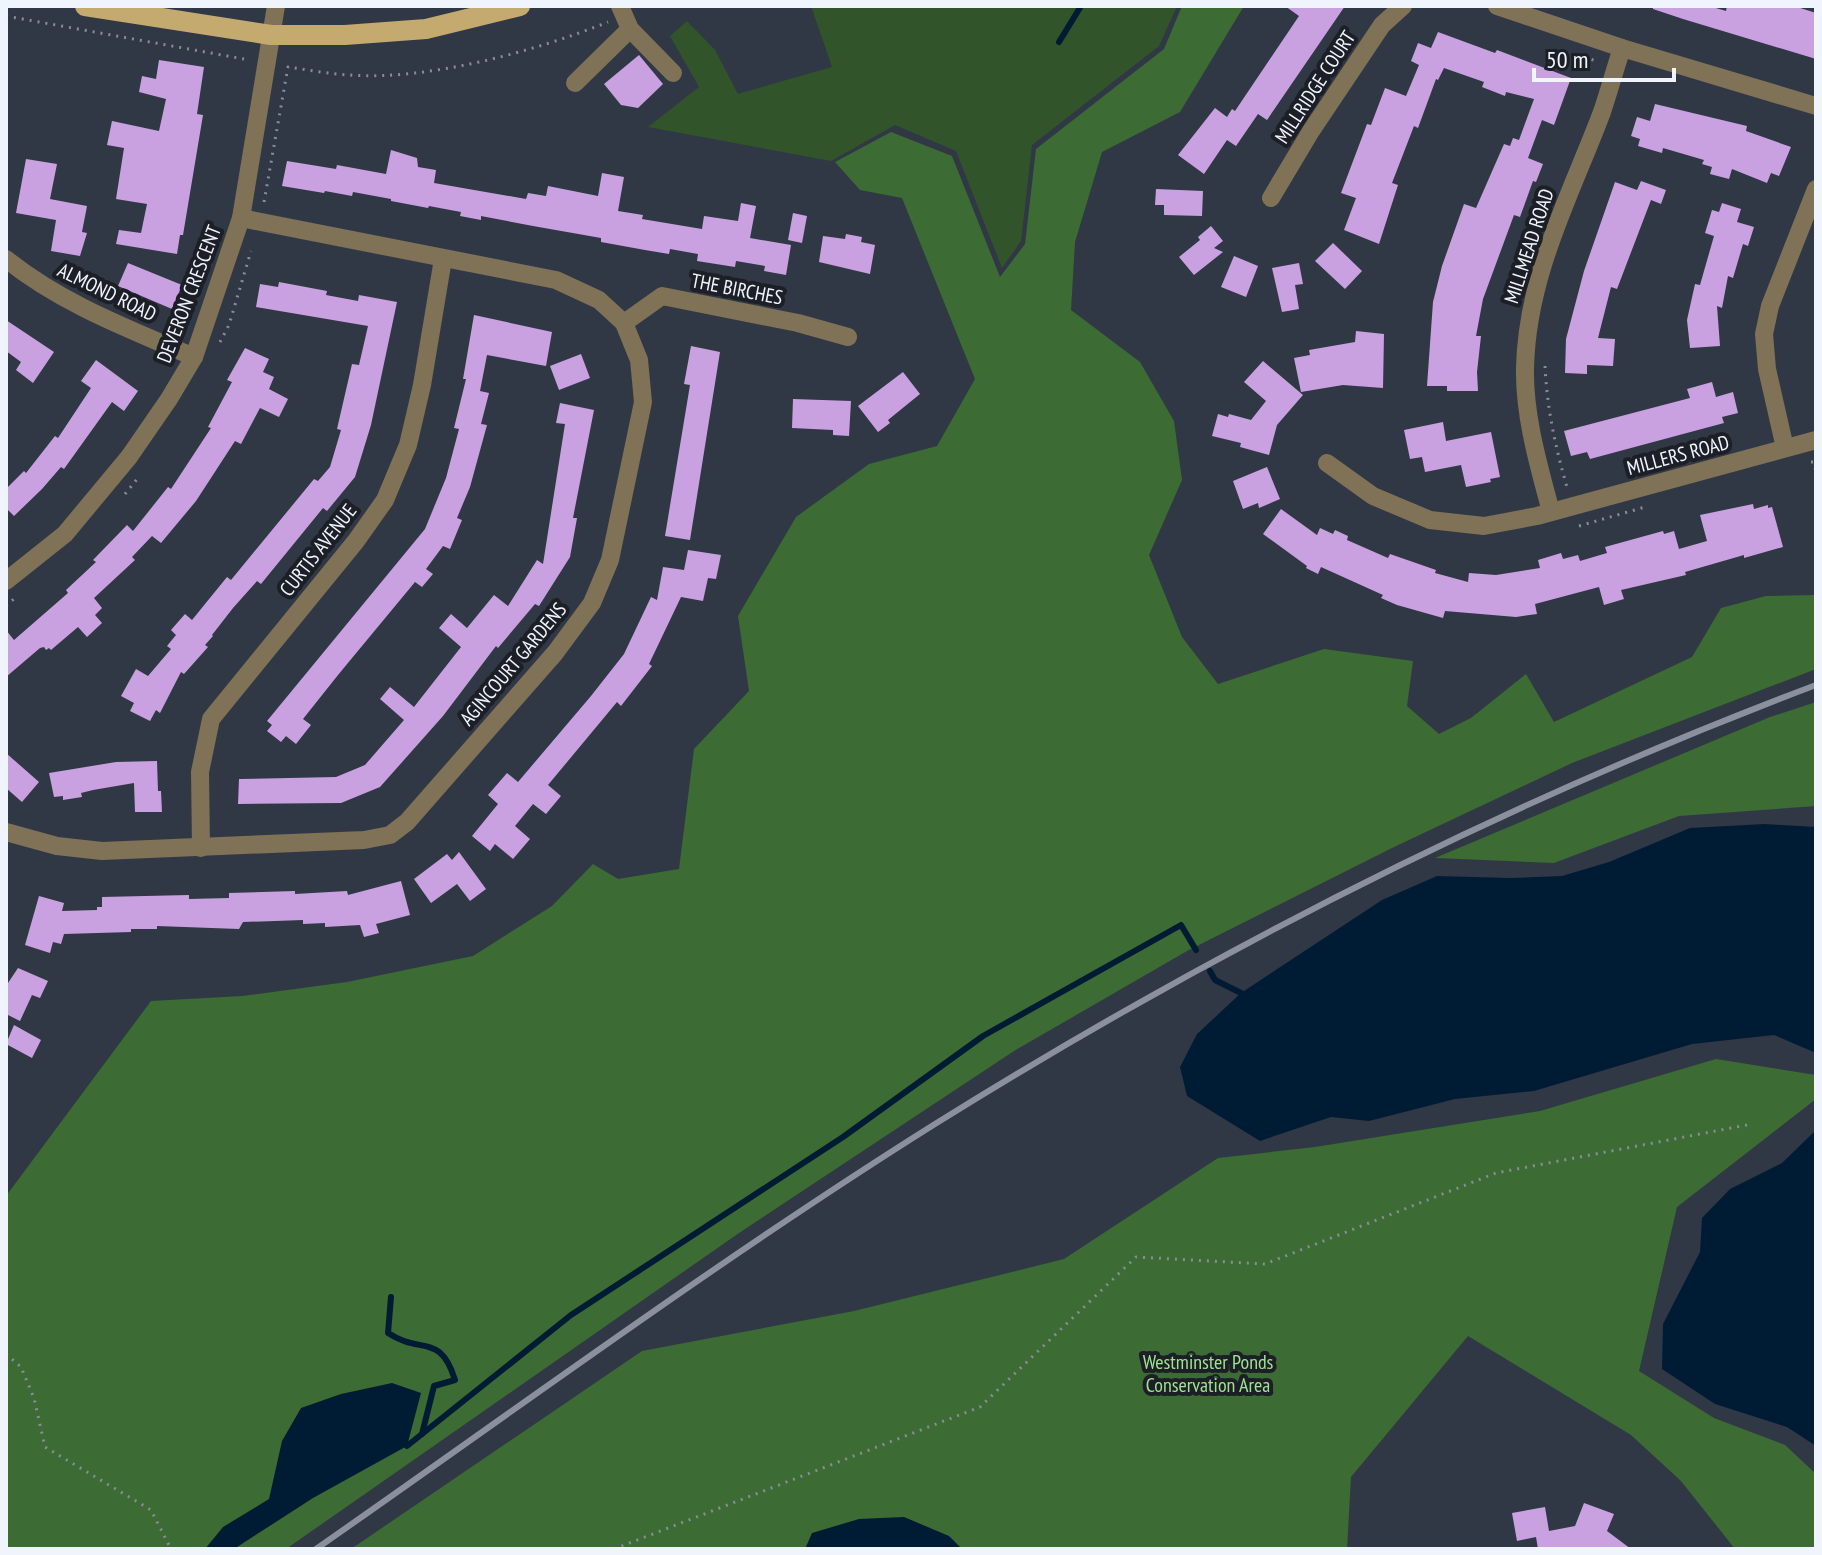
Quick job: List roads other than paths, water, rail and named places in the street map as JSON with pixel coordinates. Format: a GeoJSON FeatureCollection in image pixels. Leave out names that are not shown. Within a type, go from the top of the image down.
{"type":"FeatureCollection","features":[{"type":"Feature","properties":{"kind":"main road"},"geometry":{"type":"LineString","coordinates":[[85,6],[271,35],[345,35],[426,29],[520,6]]}},
{"type":"Feature","properties":{"kind":"street","name":"DEVERON CRESCENT"},"geometry":{"type":"LineString","coordinates":[[6,581],[65,534],[129,457],[194,357],[241,218],[276,6]]}},
{"type":"Feature","properties":{"kind":"street","name":"MILLRIDGE COURT"},"geometry":{"type":"LineString","coordinates":[[1271,198],[1311,131],[1382,25],[1403,6]]}},
{"type":"Feature","properties":{"kind":"street"},"geometry":{"type":"LineString","coordinates":[[1497,6],[1622,48],[1816,106]]}},
{"type":"Feature","properties":{"kind":"street"},"geometry":{"type":"LineString","coordinates":[[575,83],[625,17],[673,73]]}},
{"type":"Feature","properties":{"kind":"street","name":"MILLMEAD ROAD"},"geometry":{"type":"LineString","coordinates":[[1551,512],[1532,436],[1525,371],[1529,312],[1545,255],[1602,110],[1622,48]]}},
{"type":"Feature","properties":{"kind":"street"},"geometry":{"type":"LineString","coordinates":[[1785,448],[1767,369],[1764,334],[1770,306],[1816,189]]}},
{"type":"Feature","properties":{"kind":"street","name":"AGINCOURT GARDENS"},"geometry":{"type":"LineString","coordinates":[[8,839],[102,851],[364,840],[390,835],[407,822],[555,653],[592,603],[610,560],[643,402],[639,360],[624,323],[599,300],[556,280],[241,218]]}},
{"type":"Feature","properties":{"kind":"street","name":"ALMOND ROAD"},"geometry":{"type":"LineString","coordinates":[[6,259],[30,279],[83,309],[194,357]]}},
{"type":"Feature","properties":{"kind":"street","name":"CURTIS AVENUE"},"geometry":{"type":"LineString","coordinates":[[201,848],[200,772],[211,719],[356,541],[385,500],[408,445],[422,385],[443,259]]}},
{"type":"Feature","properties":{"kind":"street","name":"THE BIRCHES"},"geometry":{"type":"LineString","coordinates":[[624,323],[662,296],[798,323],[848,337]]}},
{"type":"Feature","properties":{"kind":"street","name":"MILLERS ROAD"},"geometry":{"type":"LineString","coordinates":[[1327,463],[1373,496],[1430,520],[1484,526],[1551,512],[1816,440]]}},
{"type":"Feature","properties":{"kind":"water"},"geometry":{"type":"Polygon","coordinates":[[[1764,824],[1816,827],[1816,1053],[1774,1035],[1692,1044],[1534,1091],[1455,1099],[1369,1121],[1331,1117],[1260,1141],[1187,1096],[1180,1067],[1197,1034],[1241,993],[1382,900],[1437,876],[1562,876],[1609,862],[1690,828],[1764,824]]]}},
{"type":"Feature","properties":{"kind":"water"},"geometry":{"type":"Polygon","coordinates":[[[1816,1130],[1816,1446],[1787,1427],[1715,1404],[1662,1369],[1663,1324],[1700,1252],[1702,1218],[1730,1189],[1782,1163],[1816,1130]]]}},
{"type":"Feature","properties":{"kind":"water"},"geometry":{"type":"Polygon","coordinates":[[[392,1383],[421,1393],[407,1446],[313,1498],[234,1549],[205,1549],[223,1527],[269,1499],[282,1441],[301,1408],[341,1394],[392,1383]]]}},
{"type":"Feature","properties":{"kind":"water"},"geometry":{"type":"Polygon","coordinates":[[[904,1517],[949,1536],[962,1549],[805,1549],[812,1533],[859,1519],[904,1517]]]}},
{"type":"Feature","properties":{"kind":"waterway"},"geometry":{"type":"LineString","coordinates":[[1059,42],[1081,6]]}},
{"type":"Feature","properties":{"kind":"waterway"},"geometry":{"type":"LineString","coordinates":[[407,1446],[571,1315],[843,1137],[983,1036],[1181,925],[1196,950]]}},
{"type":"Feature","properties":{"kind":"waterway"},"geometry":{"type":"LineString","coordinates":[[1210,971],[1215,980],[1241,993]]}},
{"type":"Feature","properties":{"kind":"waterway"},"geometry":{"type":"LineString","coordinates":[[391,1297],[388,1333],[436,1350],[449,1365],[455,1380],[434,1386],[422,1434]]}},
{"type":"Feature","properties":{"kind":"railway"},"geometry":{"type":"LineString","coordinates":[[316,1549],[778,1226],[935,1124],[1147,998],[1255,939],[1475,829],[1701,730],[1816,685]]}},
{"type":"Feature","properties":{"kind":"park label","name":"Westminster Ponds Conservation Area"},"geometry":{"type":"Point","coordinates":[1208,1374]}}]}
